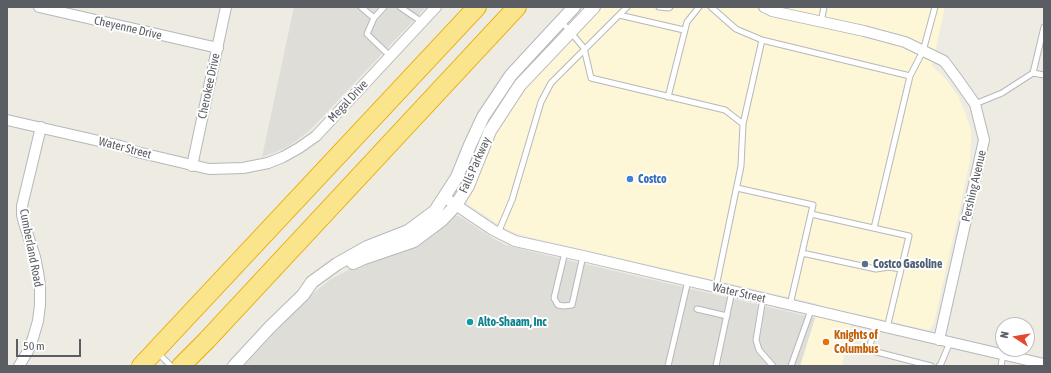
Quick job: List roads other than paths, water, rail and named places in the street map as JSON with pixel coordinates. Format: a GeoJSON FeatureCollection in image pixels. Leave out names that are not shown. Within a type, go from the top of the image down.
{"type":"FeatureCollection","features":[{"type":"Feature","properties":{"kind":"highway"},"geometry":{"type":"LineString","coordinates":[[142,366],[477,7]]}},
{"type":"Feature","properties":{"kind":"highway"},"geometry":{"type":"LineString","coordinates":[[181,366],[517,7]]}},
{"type":"Feature","properties":{"kind":"street","name":"Cheyenne Drive"},"geometry":{"type":"LineString","coordinates":[[38,7],[218,48]]}},
{"type":"Feature","properties":{"kind":"street","name":"Cherokee Drive"},"geometry":{"type":"LineString","coordinates":[[192,166],[226,7]]}},
{"type":"Feature","properties":{"kind":"street","name":"Megal Drive"},"geometry":{"type":"LineString","coordinates":[[243,168],[268,163],[283,157],[316,136],[436,7]]}},
{"type":"Feature","properties":{"kind":"street","name":"Falls Parkway"},"geometry":{"type":"LineString","coordinates":[[234,366],[270,327],[303,295],[312,282],[337,264],[367,247],[408,231],[435,210],[457,177],[483,117],[511,75],[574,7]]}},
{"type":"Feature","properties":{"kind":"street","name":"Falls Parkway"},"geometry":{"type":"LineString","coordinates":[[303,295],[342,268],[364,258],[414,241],[442,220],[456,205],[468,186],[490,131],[520,85],[594,7]]}},
{"type":"Feature","properties":{"kind":"street","name":"Pershing Avenue"},"geometry":{"type":"LineString","coordinates":[[764,7],[772,11],[864,31],[905,42],[944,61],[975,104],[984,140],[939,340]]}},
{"type":"Feature","properties":{"kind":"street","name":"Water Street"},"geometry":{"type":"LineString","coordinates":[[7,120],[121,146],[137,152],[192,166],[209,169],[243,168]]}},
{"type":"Feature","properties":{"kind":"street","name":"Cumberland Road"},"geometry":{"type":"LineString","coordinates":[[20,366],[33,338],[38,321],[40,305],[40,285],[38,272],[22,215],[22,206],[41,127]]}},
{"type":"Feature","properties":{"kind":"street","name":"Water Street"},"geometry":{"type":"LineString","coordinates":[[444,197],[498,233],[515,242],[688,280],[995,352]]}},
{"type":"Feature","properties":{"kind":"street","name":"Water Street"},"geometry":{"type":"LineString","coordinates":[[1015,357],[1044,364]]}},
{"type":"Feature","properties":{"kind":"lane"},"geometry":{"type":"LineString","coordinates":[[362,7],[374,18]]}},
{"type":"Feature","properties":{"kind":"lane"},"geometry":{"type":"LineString","coordinates":[[384,7],[374,18],[367,34],[390,56]]}},
{"type":"Feature","properties":{"kind":"lane"},"geometry":{"type":"LineString","coordinates":[[400,7],[422,22]]}},
{"type":"Feature","properties":{"kind":"lane"},"geometry":{"type":"LineString","coordinates":[[498,233],[512,200],[541,102],[551,82],[627,7]]}},
{"type":"Feature","properties":{"kind":"lane"},"geometry":{"type":"LineString","coordinates":[[659,7],[670,7]]}},
{"type":"Feature","properties":{"kind":"lane"},"geometry":{"type":"LineString","coordinates":[[668,97],[684,30],[687,22],[699,7]]}},
{"type":"Feature","properties":{"kind":"lane"},"geometry":{"type":"LineString","coordinates":[[711,7],[736,29],[762,40],[910,76]]}},
{"type":"Feature","properties":{"kind":"lane"},"geometry":{"type":"LineString","coordinates":[[821,22],[824,7]]}},
{"type":"Feature","properties":{"kind":"lane"},"geometry":{"type":"LineString","coordinates":[[874,228],[910,76],[923,51],[935,7]]}},
{"type":"Feature","properties":{"kind":"lane"},"geometry":{"type":"LineString","coordinates":[[619,16],[684,30]]}},
{"type":"Feature","properties":{"kind":"lane"},"geometry":{"type":"LineString","coordinates":[[562,21],[584,48],[592,78],[725,110],[743,124]]}},
{"type":"Feature","properties":{"kind":"lane"},"geometry":{"type":"LineString","coordinates":[[1033,73],[1044,27]]}},
{"type":"Feature","properties":{"kind":"lane"},"geometry":{"type":"LineString","coordinates":[[716,287],[741,166],[743,124],[762,40]]}},
{"type":"Feature","properties":{"kind":"lane"},"geometry":{"type":"LineString","coordinates":[[975,104],[1002,93],[1033,73],[1044,75]]}},
{"type":"Feature","properties":{"kind":"lane"},"geometry":{"type":"LineString","coordinates":[[737,188],[813,205],[790,304]]}},
{"type":"Feature","properties":{"kind":"lane"},"geometry":{"type":"LineString","coordinates":[[811,214],[909,236],[887,328]]}},
{"type":"Feature","properties":{"kind":"lane"},"geometry":{"type":"LineString","coordinates":[[565,252],[554,298],[558,305],[572,305],[583,256]]}},
{"type":"Feature","properties":{"kind":"lane"},"geometry":{"type":"LineString","coordinates":[[802,253],[876,269],[889,267],[901,270]]}},
{"type":"Feature","properties":{"kind":"lane"},"geometry":{"type":"LineString","coordinates":[[668,366],[688,280]]}},
{"type":"Feature","properties":{"kind":"lane"},"geometry":{"type":"LineString","coordinates":[[716,366],[732,291]]}},
{"type":"Feature","properties":{"kind":"lane"},"geometry":{"type":"LineString","coordinates":[[763,298],[756,340],[759,350],[773,366]]}},
{"type":"Feature","properties":{"kind":"lane"},"geometry":{"type":"LineString","coordinates":[[697,309],[727,316]]}},
{"type":"Feature","properties":{"kind":"lane"},"geometry":{"type":"LineString","coordinates":[[791,366],[811,310]]}},
{"type":"Feature","properties":{"kind":"lane"},"geometry":{"type":"LineString","coordinates":[[875,325],[869,350],[931,366]]}},
{"type":"Feature","properties":{"kind":"lane"},"geometry":{"type":"LineString","coordinates":[[939,366],[950,342]]}},
{"type":"Feature","properties":{"kind":"lane"},"geometry":{"type":"LineString","coordinates":[[156,351],[171,366]]}},
{"type":"Feature","properties":{"kind":"place","name":"Costco"},"geometry":{"type":"Point","coordinates":[630,179]}},
{"type":"Feature","properties":{"kind":"place","name":"Costco Gasoline"},"geometry":{"type":"Point","coordinates":[865,264]}},
{"type":"Feature","properties":{"kind":"place","name":"Alto-Shaam, Inc"},"geometry":{"type":"Point","coordinates":[470,322]}},
{"type":"Feature","properties":{"kind":"place","name":"Knights of Columbus"},"geometry":{"type":"Point","coordinates":[826,342]}}]}
